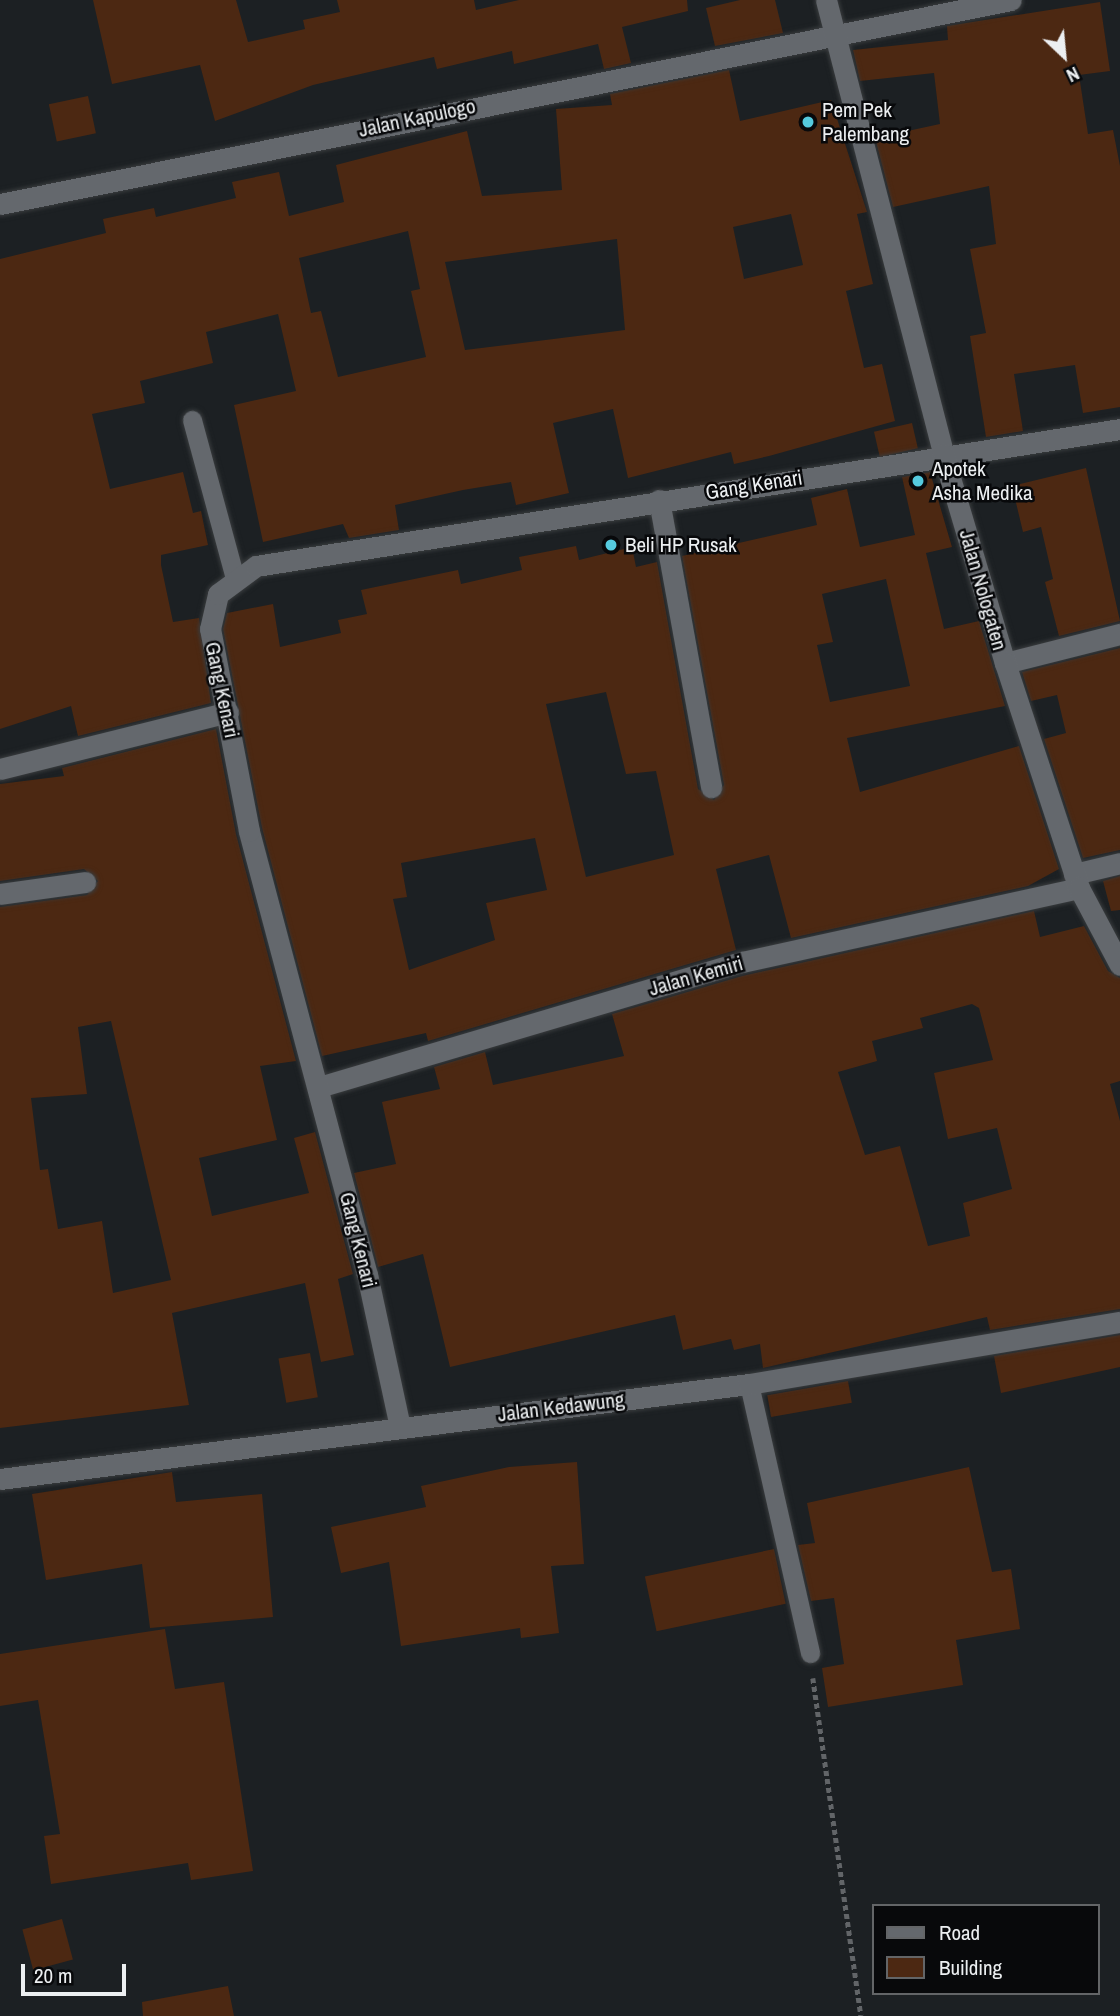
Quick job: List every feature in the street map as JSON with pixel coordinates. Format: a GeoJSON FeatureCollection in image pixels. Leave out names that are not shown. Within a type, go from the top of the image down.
{"type":"FeatureCollection","features":[{"type":"Feature","properties":{"kind":"street","name":"Jalan Nologaten"},"geometry":{"type":"LineString","coordinates":[[826,0],[943,454],[1005,663],[1077,881],[1120,964]]}},
{"type":"Feature","properties":{"kind":"street","name":"Jalan Kapulogo"},"geometry":{"type":"LineString","coordinates":[[0,204],[834,32],[1011,0]]}},
{"type":"Feature","properties":{"kind":"street","name":"Gang Kenari"},"geometry":{"type":"LineString","coordinates":[[400,1427],[319,1087],[249,831],[210,629],[218,594],[235,578],[256,566],[943,454],[1120,429]]}},
{"type":"Feature","properties":{"kind":"street"},"geometry":{"type":"LineString","coordinates":[[659,500],[711,787]]}},
{"type":"Feature","properties":{"kind":"street"},"geometry":{"type":"LineString","coordinates":[[1005,663],[1120,634]]}},
{"type":"Feature","properties":{"kind":"street"},"geometry":{"type":"LineString","coordinates":[[0,769],[228,712]]}},
{"type":"Feature","properties":{"kind":"street","name":"Jalan Kemiri"},"geometry":{"type":"LineString","coordinates":[[319,1087],[742,962],[1077,881],[1120,863]]}},
{"type":"Feature","properties":{"kind":"street"},"geometry":{"type":"LineString","coordinates":[[0,894],[85,881]]}},
{"type":"Feature","properties":{"kind":"street","name":"Jalan Kedawung"},"geometry":{"type":"LineString","coordinates":[[0,1479],[749,1384],[1120,1322]]}},
{"type":"Feature","properties":{"kind":"lane"},"geometry":{"type":"LineString","coordinates":[[192,420],[235,578]]}},
{"type":"Feature","properties":{"kind":"lane"},"geometry":{"type":"LineString","coordinates":[[749,1384],[810,1653]]}},
{"type":"Feature","properties":{"kind":"path"},"geometry":{"type":"LineString","coordinates":[[810,1653],[861,2016]]}},
{"type":"Feature","properties":{"kind":"building"},"geometry":{"type":"Polygon","coordinates":[[[93,0],[236,0],[248,42],[305,29],[303,20],[340,12],[337,0],[474,0],[476,10],[519,0],[687,0],[688,11],[622,27],[631,63],[604,69],[598,44],[514,64],[512,51],[437,69],[434,57],[313,85],[215,121],[200,65],[112,84],[93,0]]]}},
{"type":"Feature","properties":{"kind":"building"},"geometry":{"type":"Polygon","coordinates":[[[740,0],[775,0],[783,33],[715,46],[706,8],[740,0]]]}},
{"type":"Feature","properties":{"kind":"building"},"geometry":{"type":"Polygon","coordinates":[[[1100,2],[1110,71],[1079,75],[1088,134],[1113,130],[1120,166],[1120,407],[1083,413],[1075,365],[1014,374],[1023,431],[986,437],[970,336],[986,333],[970,249],[996,244],[989,186],[893,207],[875,138],[940,124],[934,73],[860,81],[853,50],[948,40],[947,26],[1100,2]]]}},
{"type":"Feature","properties":{"kind":"building"},"geometry":{"type":"Polygon","coordinates":[[[729,70],[740,121],[831,100],[867,212],[857,214],[873,284],[846,291],[864,368],[882,364],[895,421],[734,464],[731,452],[628,478],[613,409],[553,423],[569,493],[516,505],[511,482],[395,505],[399,530],[349,538],[343,524],[263,542],[234,405],[296,391],[278,314],[206,332],[213,363],[140,381],[145,403],[92,414],[110,489],[183,472],[193,513],[201,511],[208,545],[161,555],[161,565],[173,622],[199,618],[211,703],[78,736],[71,706],[0,729],[0,259],[106,233],[103,219],[154,208],[156,217],[236,198],[232,182],[279,172],[289,216],[344,202],[336,165],[467,131],[482,196],[562,190],[556,109],[612,105],[610,94],[729,70]],[[791,214],[733,227],[744,279],[803,265],[791,214]],[[408,231],[299,258],[311,313],[321,311],[338,377],[426,357],[411,291],[420,289],[408,231]],[[617,239],[445,262],[465,350],[625,330],[617,239]]]}},
{"type":"Feature","properties":{"kind":"building"},"geometry":{"type":"Polygon","coordinates":[[[88,96],[96,133],[57,141],[49,104],[88,96]]]}},
{"type":"Feature","properties":{"kind":"building"},"geometry":{"type":"Polygon","coordinates":[[[912,423],[918,448],[880,457],[874,432],[912,423]]]}},
{"type":"Feature","properties":{"kind":"building"},"geometry":{"type":"Polygon","coordinates":[[[1086,468],[1120,621],[1059,636],[1045,582],[1053,579],[1041,527],[1023,532],[1012,486],[1086,468]]]}},
{"type":"Feature","properties":{"kind":"building"},"geometry":{"type":"Polygon","coordinates":[[[930,472],[952,547],[926,553],[944,629],[979,621],[1005,706],[847,738],[860,792],[1019,746],[1059,869],[1028,886],[791,938],[769,855],[716,869],[736,950],[428,1041],[426,1033],[322,1056],[262,828],[223,629],[227,613],[273,604],[280,647],[341,633],[338,620],[367,614],[361,590],[458,570],[461,584],[522,570],[519,557],[576,546],[579,560],[632,547],[636,567],[657,562],[698,789],[714,800],[724,785],[682,556],[817,525],[811,498],[847,489],[860,547],[915,535],[902,477],[930,472]],[[886,579],[822,594],[833,642],[817,645],[830,702],[910,686],[886,579]],[[606,692],[546,704],[586,877],[674,855],[656,771],[626,774],[606,692]],[[535,838],[401,863],[407,897],[393,899],[409,970],[495,940],[486,903],[547,890],[535,838]]]}},
{"type":"Feature","properties":{"kind":"building"},"geometry":{"type":"Polygon","coordinates":[[[1120,648],[1120,850],[1083,858],[1044,739],[1066,733],[1057,695],[1031,701],[1022,672],[1120,648]]]}},
{"type":"Feature","properties":{"kind":"building"},"geometry":{"type":"Polygon","coordinates":[[[216,729],[236,834],[296,1061],[260,1066],[277,1140],[199,1158],[212,1216],[309,1193],[294,1138],[315,1132],[353,1274],[338,1279],[354,1355],[321,1362],[305,1283],[172,1313],[189,1405],[0,1428],[0,907],[87,895],[98,881],[84,869],[0,881],[0,784],[64,776],[62,768],[216,729]],[[111,1021],[78,1027],[87,1094],[31,1098],[40,1170],[48,1169],[58,1229],[102,1221],[113,1293],[171,1280],[111,1021]]]}},
{"type":"Feature","properties":{"kind":"building"},"geometry":{"type":"Polygon","coordinates":[[[1120,876],[1120,910],[1111,911],[1103,881],[1120,876]]]}},
{"type":"Feature","properties":{"kind":"building"},"geometry":{"type":"Polygon","coordinates":[[[1034,911],[1040,937],[1084,926],[1108,971],[1120,978],[1120,1081],[1110,1084],[1120,1121],[1120,1309],[990,1330],[987,1317],[763,1368],[760,1344],[734,1350],[731,1339],[683,1350],[675,1315],[450,1367],[423,1254],[378,1267],[354,1173],[396,1164],[382,1102],[440,1089],[434,1067],[485,1052],[493,1085],[624,1056],[612,1014],[742,976],[1034,911]],[[972,1004],[920,1018],[923,1028],[872,1041],[877,1061],[838,1072],[865,1155],[900,1146],[928,1246],[970,1236],[963,1203],[1012,1189],[997,1128],[948,1139],[934,1073],[993,1060],[979,1008],[972,1004]]]}},
{"type":"Feature","properties":{"kind":"building"},"geometry":{"type":"Polygon","coordinates":[[[1120,1335],[1120,1367],[1001,1393],[994,1356],[1120,1335]]]}},
{"type":"Feature","properties":{"kind":"building"},"geometry":{"type":"Polygon","coordinates":[[[310,1353],[318,1397],[286,1403],[278,1359],[310,1353]]]}},
{"type":"Feature","properties":{"kind":"building"},"geometry":{"type":"Polygon","coordinates":[[[848,1381],[852,1403],[771,1417],[767,1395],[848,1381]]]}},
{"type":"Feature","properties":{"kind":"building"},"geometry":{"type":"Polygon","coordinates":[[[577,1462],[584,1564],[551,1566],[559,1633],[521,1638],[520,1628],[401,1646],[389,1562],[341,1573],[331,1527],[426,1507],[421,1486],[509,1467],[577,1462]]]}},
{"type":"Feature","properties":{"kind":"building"},"geometry":{"type":"Polygon","coordinates":[[[969,1467],[992,1572],[1011,1569],[1020,1629],[956,1640],[963,1685],[828,1707],[822,1668],[844,1664],[834,1598],[811,1601],[798,1545],[815,1543],[807,1503],[969,1467]]]}},
{"type":"Feature","properties":{"kind":"building"},"geometry":{"type":"Polygon","coordinates":[[[172,1472],[176,1502],[262,1494],[273,1617],[150,1628],[142,1564],[46,1580],[32,1494],[172,1472]]]}},
{"type":"Feature","properties":{"kind":"building"},"geometry":{"type":"Polygon","coordinates":[[[774,1549],[786,1604],[657,1631],[645,1576],[774,1549]]]}},
{"type":"Feature","properties":{"kind":"building"},"geometry":{"type":"Polygon","coordinates":[[[165,1629],[175,1689],[224,1682],[253,1871],[191,1880],[188,1863],[51,1884],[44,1836],[60,1834],[38,1700],[0,1706],[0,1654],[165,1629]]]}},
{"type":"Feature","properties":{"kind":"building"},"geometry":{"type":"Polygon","coordinates":[[[62,1919],[73,1960],[33,1970],[22,1930],[62,1919]]]}},
{"type":"Feature","properties":{"kind":"building"},"geometry":{"type":"Polygon","coordinates":[[[228,1986],[234,2016],[143,2016],[142,2002],[228,1986]]]}},
{"type":"Feature","properties":{"kind":"place","name":"Pem Pek Palembang"},"geometry":{"type":"Point","coordinates":[808,122]}},
{"type":"Feature","properties":{"kind":"place","name":"Apotek Asha Medika"},"geometry":{"type":"Point","coordinates":[918,481]}},
{"type":"Feature","properties":{"kind":"place","name":"Beli HP Rusak"},"geometry":{"type":"Point","coordinates":[611,545]}}]}
